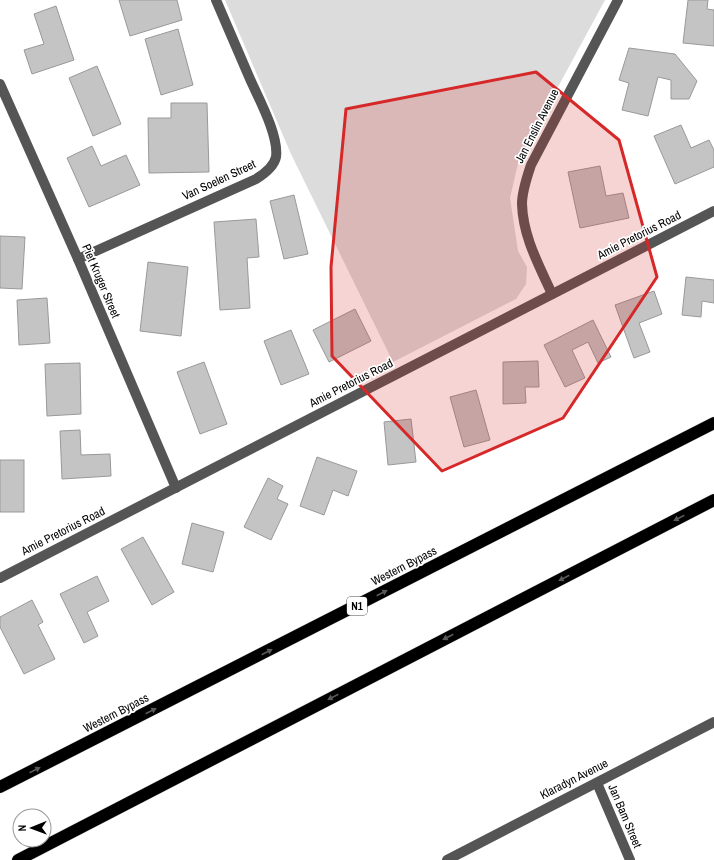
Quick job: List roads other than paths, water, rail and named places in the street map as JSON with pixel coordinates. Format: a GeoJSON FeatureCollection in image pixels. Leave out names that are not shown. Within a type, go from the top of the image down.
{"type":"FeatureCollection","features":[{"type":"Feature","properties":{"kind":"highway","name":"Western Bypass"},"geometry":{"type":"LineString","coordinates":[[0,787],[714,423]]}},
{"type":"Feature","properties":{"kind":"highway"},"geometry":{"type":"LineString","coordinates":[[18,860],[714,500]]}},
{"type":"Feature","properties":{"kind":"street","name":"Van Soelen Street"},"geometry":{"type":"LineString","coordinates":[[78,259],[256,179],[266,173],[276,159],[275,140],[216,0]]}},
{"type":"Feature","properties":{"kind":"street","name":"Jan Enslin Avenue"},"geometry":{"type":"LineString","coordinates":[[552,294],[531,247],[527,233],[522,203],[525,185],[531,165],[618,0]]}},
{"type":"Feature","properties":{"kind":"street","name":"Piet Kruger Street"},"geometry":{"type":"LineString","coordinates":[[0,84],[78,259],[176,488]]}},
{"type":"Feature","properties":{"kind":"street","name":"Amie Pretorius Road"},"geometry":{"type":"LineString","coordinates":[[0,578],[714,211]]}},
{"type":"Feature","properties":{"kind":"street","name":"Klaradyn Avenue"},"geometry":{"type":"LineString","coordinates":[[446,860],[714,722]]}},
{"type":"Feature","properties":{"kind":"street","name":"Jan Bam Street"},"geometry":{"type":"LineString","coordinates":[[597,783],[630,860]]}}]}
